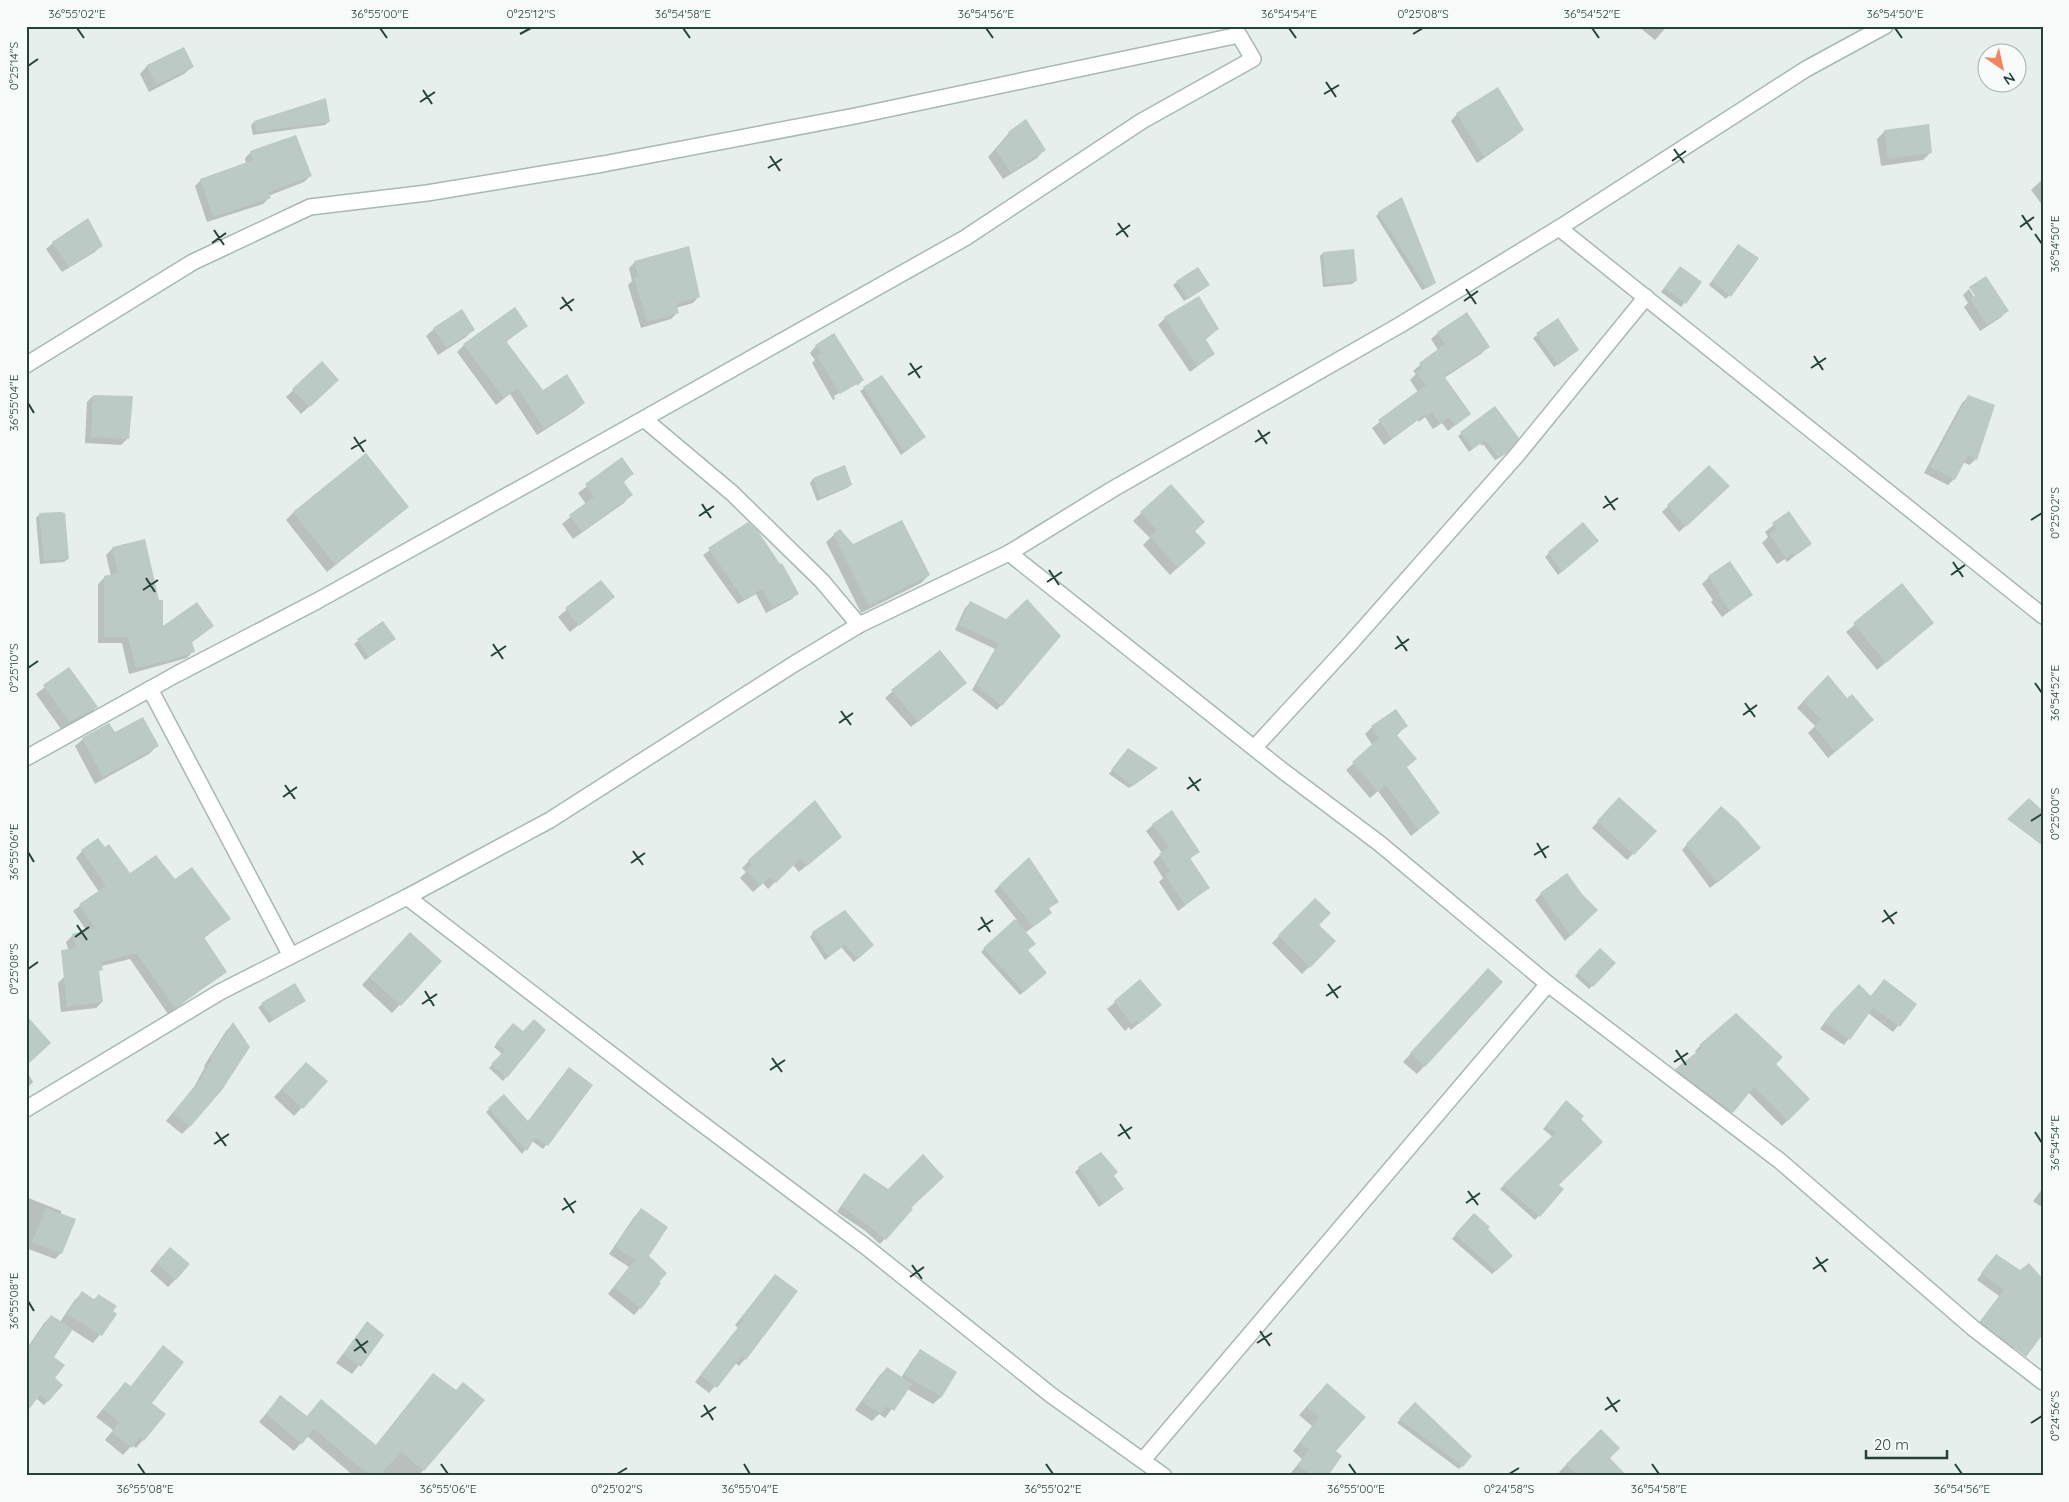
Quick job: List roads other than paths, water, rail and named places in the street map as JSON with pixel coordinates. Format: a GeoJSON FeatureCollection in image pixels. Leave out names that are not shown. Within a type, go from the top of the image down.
{"type":"FeatureCollection","features":[{"type":"Feature","properties":{"kind":"street"},"geometry":{"type":"LineString","coordinates":[[26,1109],[220,992],[406,897],[550,820],[794,664],[859,626],[1009,553],[1113,489],[1400,325],[1558,228],[1806,69],[1885,26]]}},
{"type":"Feature","properties":{"kind":"street"},"geometry":{"type":"LineString","coordinates":[[26,365],[193,262],[310,207],[427,193],[613,162],[855,116],[1239,36],[1253,59],[1142,121],[965,238],[317,601],[150,689],[26,758]]}},
{"type":"Feature","properties":{"kind":"street"},"geometry":{"type":"LineString","coordinates":[[1558,228],[2043,616]]}},
{"type":"Feature","properties":{"kind":"street"},"geometry":{"type":"LineString","coordinates":[[1254,748],[1349,645],[1517,455],[1646,298]]}},
{"type":"Feature","properties":{"kind":"street"},"geometry":{"type":"LineString","coordinates":[[644,419],[732,493],[822,581],[859,626]]}},
{"type":"Feature","properties":{"kind":"street"},"geometry":{"type":"LineString","coordinates":[[1009,553],[1254,748],[1379,843],[1548,984],[1780,1161],[1973,1328],[2043,1382]]}},
{"type":"Feature","properties":{"kind":"street"},"geometry":{"type":"LineString","coordinates":[[150,689],[291,956]]}},
{"type":"Feature","properties":{"kind":"street"},"geometry":{"type":"LineString","coordinates":[[406,897],[681,1108],[865,1246],[1051,1395],[1164,1476]]}},
{"type":"Feature","properties":{"kind":"street"},"geometry":{"type":"LineString","coordinates":[[1143,1460],[1548,984]]}}]}
